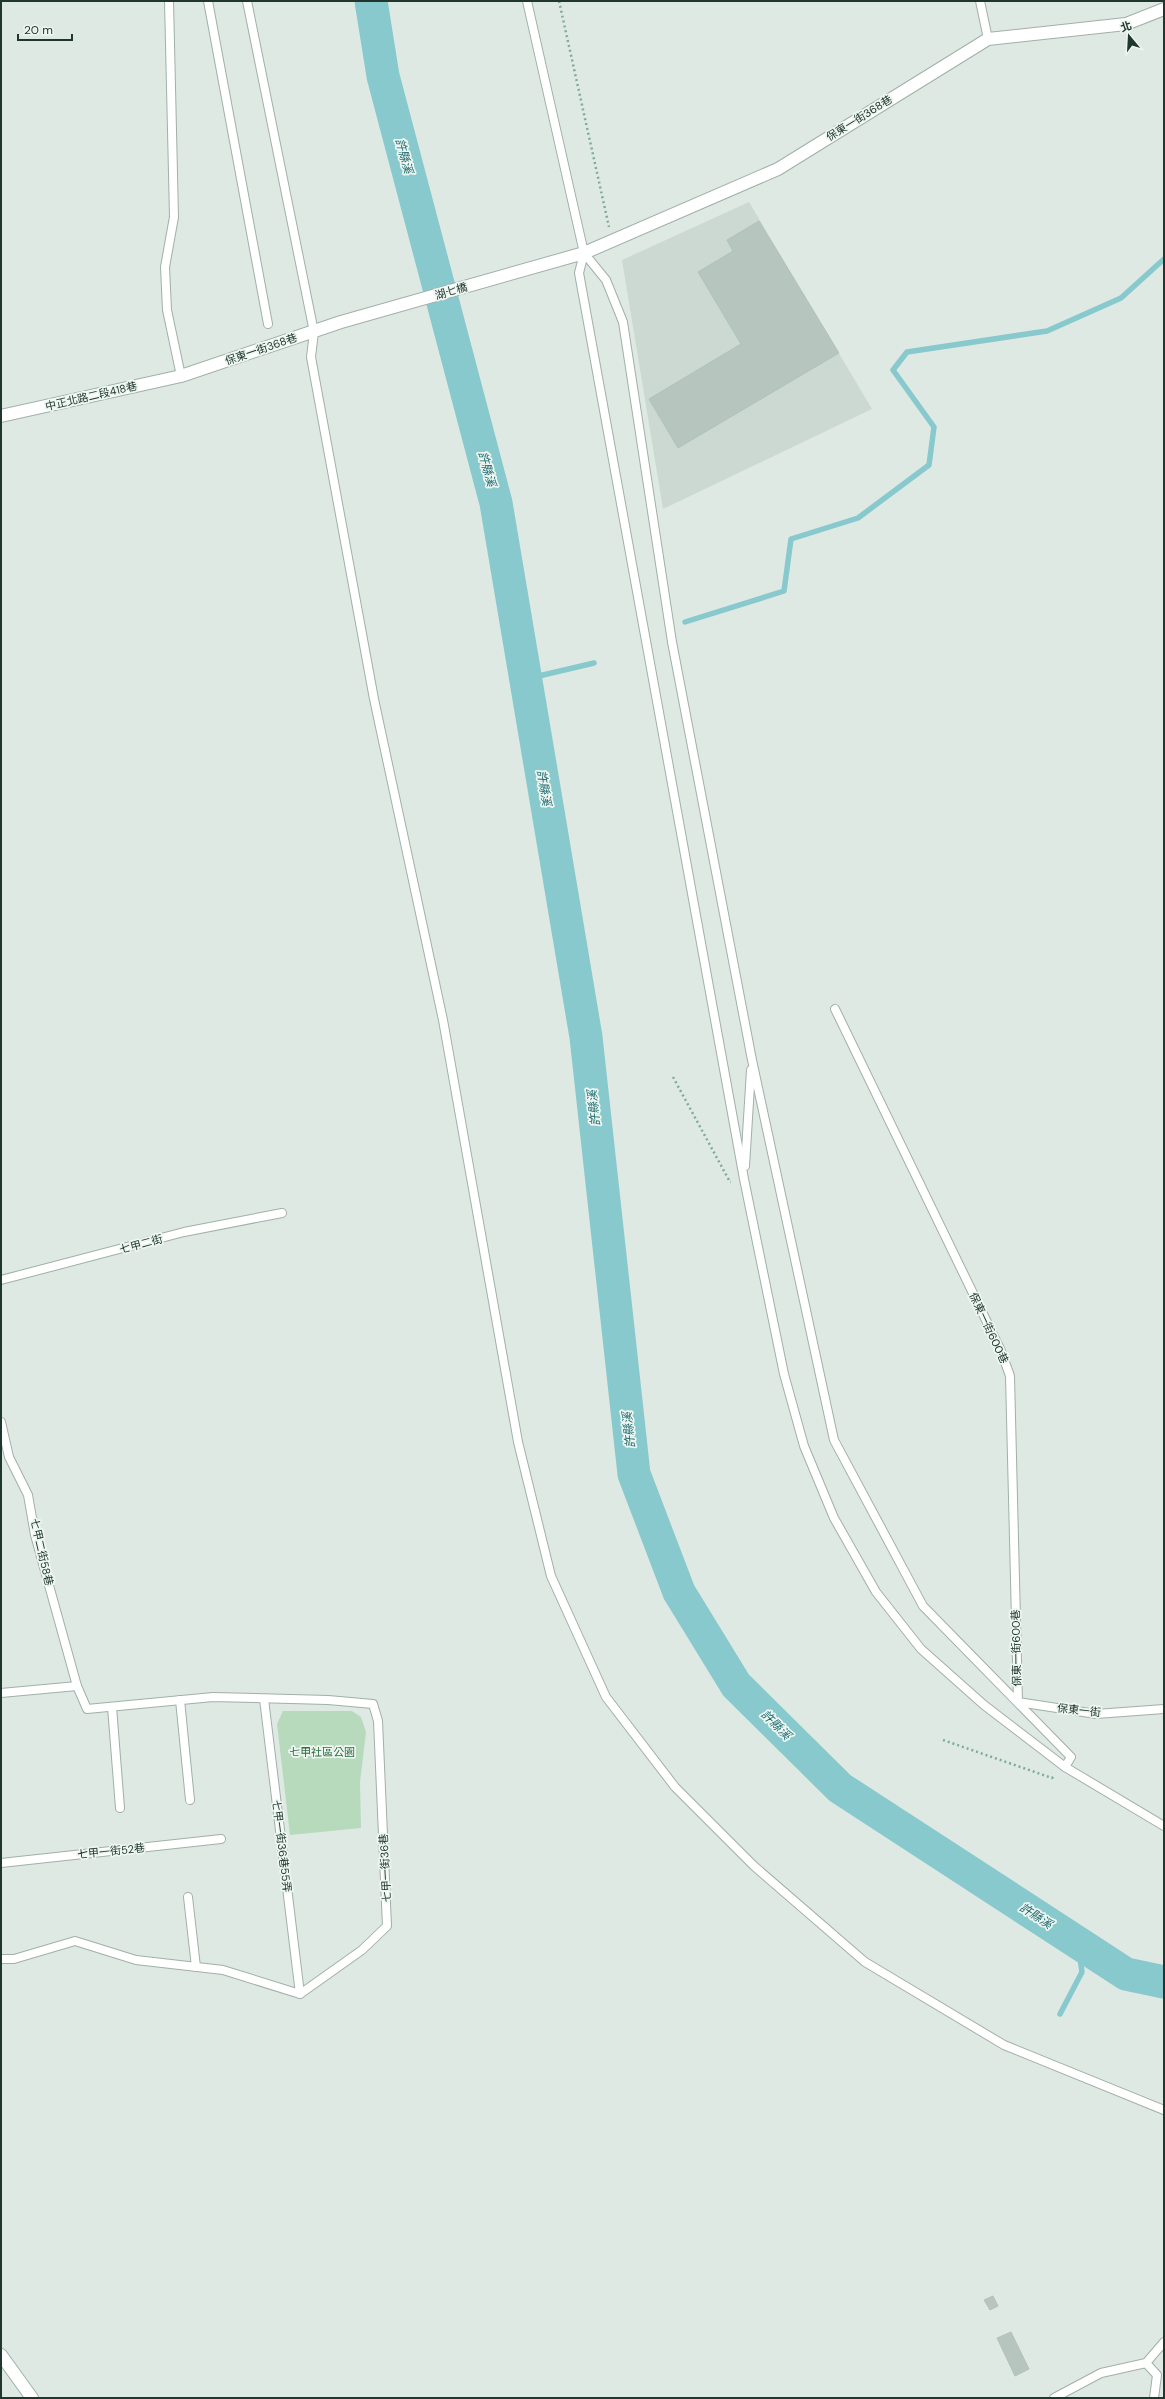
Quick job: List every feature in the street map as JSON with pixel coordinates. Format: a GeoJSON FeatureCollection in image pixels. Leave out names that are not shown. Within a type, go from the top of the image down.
{"type":"FeatureCollection","features":[{"type":"Feature","properties":{"kind":"street","name":"保東一街368巷"},"geometry":{"type":"LineString","coordinates":[[562,260],[584,253],[778,169],[988,39],[1126,24],[1164,9]]}},
{"type":"Feature","properties":{"kind":"street","name":"湖七橋"},"geometry":{"type":"LineString","coordinates":[[341,322],[562,260]]}},
{"type":"Feature","properties":{"kind":"street","name":"保東一街368巷"},"geometry":{"type":"LineString","coordinates":[[180,376],[341,322]]}},
{"type":"Feature","properties":{"kind":"street","name":"中正北路二段418巷"},"geometry":{"type":"LineString","coordinates":[[1,416],[180,376]]}},
{"type":"Feature","properties":{"kind":"street"},"geometry":{"type":"LineString","coordinates":[[1,2355],[32,2398]]}},
{"type":"Feature","properties":{"kind":"lane"},"geometry":{"type":"LineString","coordinates":[[169,1],[174,217],[165,267],[167,310],[180,376]]}},
{"type":"Feature","properties":{"kind":"lane"},"geometry":{"type":"LineString","coordinates":[[208,1],[268,324]]}},
{"type":"Feature","properties":{"kind":"lane"},"geometry":{"type":"LineString","coordinates":[[247,1],[314,332],[313,365],[374,699],[443,1020],[518,1442],[551,1576],[606,1697],[676,1787],[754,1866],[865,1962],[1004,2045],[1164,2110]]}},
{"type":"Feature","properties":{"kind":"lane"},"geometry":{"type":"LineString","coordinates":[[527,1],[584,253],[606,280],[623,322],[672,642],[752,1060],[834,1440],[923,1606],[1071,1757],[1065,1767]]}},
{"type":"Feature","properties":{"kind":"lane"},"geometry":{"type":"LineString","coordinates":[[980,1],[988,39]]}},
{"type":"Feature","properties":{"kind":"lane"},"geometry":{"type":"LineString","coordinates":[[584,253],[579,273],[604,421],[744,1179],[784,1374],[804,1446],[834,1518],[876,1592],[921,1650],[984,1705],[1065,1767],[1164,1826]]}},
{"type":"Feature","properties":{"kind":"lane","name":"保東一街600巷"},"geometry":{"type":"LineString","coordinates":[[835,1009],[1001,1351],[1010,1376],[1018,1702]]}},
{"type":"Feature","properties":{"kind":"lane"},"geometry":{"type":"LineString","coordinates":[[744,1179],[752,1060]]}},
{"type":"Feature","properties":{"kind":"lane","name":"七甲二街"},"geometry":{"type":"LineString","coordinates":[[1,1280],[184,1232],[282,1213]]}},
{"type":"Feature","properties":{"kind":"lane","name":"七甲二街58巷"},"geometry":{"type":"LineString","coordinates":[[1,1422],[9,1457],[28,1495],[35,1535],[77,1686]]}},
{"type":"Feature","properties":{"kind":"lane"},"geometry":{"type":"LineString","coordinates":[[1,1693],[77,1686]]}},
{"type":"Feature","properties":{"kind":"lane","name":"七甲一街36巷"},"geometry":{"type":"LineString","coordinates":[[77,1686],[87,1709],[213,1697],[328,1700],[372,1704],[378,1721],[387,1926],[362,1950],[300,1994]]}},
{"type":"Feature","properties":{"kind":"lane","name":"七甲一街36巷55弄"},"geometry":{"type":"LineString","coordinates":[[264,1699],[300,1994]]}},
{"type":"Feature","properties":{"kind":"lane"},"geometry":{"type":"LineString","coordinates":[[180,1700],[190,1800]]}},
{"type":"Feature","properties":{"kind":"lane","name":"保東一街"},"geometry":{"type":"LineString","coordinates":[[1018,1702],[1096,1714],[1164,1709]]}},
{"type":"Feature","properties":{"kind":"lane"},"geometry":{"type":"LineString","coordinates":[[112,1707],[120,1808]]}},
{"type":"Feature","properties":{"kind":"lane","name":"七甲一街52巷"},"geometry":{"type":"LineString","coordinates":[[1,1863],[221,1839]]}},
{"type":"Feature","properties":{"kind":"lane"},"geometry":{"type":"LineString","coordinates":[[188,1897],[196,1967]]}},
{"type":"Feature","properties":{"kind":"lane"},"geometry":{"type":"LineString","coordinates":[[1,1959],[14,1959],[75,1941],[136,1960],[223,1970],[300,1994]]}},
{"type":"Feature","properties":{"kind":"lane"},"geometry":{"type":"LineString","coordinates":[[1054,2398],[1102,2373],[1146,2363],[1164,2342]]}},
{"type":"Feature","properties":{"kind":"lane"},"geometry":{"type":"LineString","coordinates":[[1146,2363],[1157,2375],[1154,2398]]}},
{"type":"Feature","properties":{"kind":"path"},"geometry":{"type":"LineString","coordinates":[[559,1],[609,227]]}},
{"type":"Feature","properties":{"kind":"path"},"geometry":{"type":"LineString","coordinates":[[672,1077],[730,1182],[744,1179]]}},
{"type":"Feature","properties":{"kind":"path"},"geometry":{"type":"LineString","coordinates":[[943,1740],[1052,1778],[1065,1767]]}},
{"type":"Feature","properties":{"kind":"shaded area"},"geometry":{"type":"Polygon","coordinates":[[[749,202],[872,409],[663,509],[622,260],[749,202]]]}},
{"type":"Feature","properties":{"kind":"green space","name":"七甲社區公園"},"geometry":{"type":"Polygon","coordinates":[[[283,1711],[352,1711],[361,1717],[366,1732],[360,1782],[361,1828],[290,1835],[277,1724],[283,1711]]]}},
{"type":"Feature","properties":{"kind":"building"},"geometry":{"type":"Polygon","coordinates":[[[759,221],[839,353],[678,448],[649,399],[741,344],[698,272],[733,251],[727,240],[759,221]]]}},
{"type":"Feature","properties":{"kind":"building"},"geometry":{"type":"Polygon","coordinates":[[[993,2296],[998,2306],[990,2310],[984,2300],[993,2296]]]}},
{"type":"Feature","properties":{"kind":"building"},"geometry":{"type":"Polygon","coordinates":[[[1011,2332],[1029,2369],[1015,2376],[997,2338],[1011,2332]]]}},
{"type":"Feature","properties":{"kind":"waterway","name":"許縣溪"},"geometry":{"type":"LineString","coordinates":[[371,1],[383,76],[496,503],[586,1037],[634,1474],[679,1592],[736,1685],[840,1788],[1126,1974],[1164,1982]]}},
{"type":"Feature","properties":{"kind":"waterway"},"geometry":{"type":"LineString","coordinates":[[685,622],[784,591],[791,539],[858,518],[929,465],[934,427],[893,370],[907,352],[1047,331],[1121,298],[1164,259]]}},
{"type":"Feature","properties":{"kind":"waterway"},"geometry":{"type":"LineString","coordinates":[[526,679],[594,663]]}},
{"type":"Feature","properties":{"kind":"waterway"},"geometry":{"type":"LineString","coordinates":[[1060,2014],[1082,1972],[1078,1943]]}}]}
